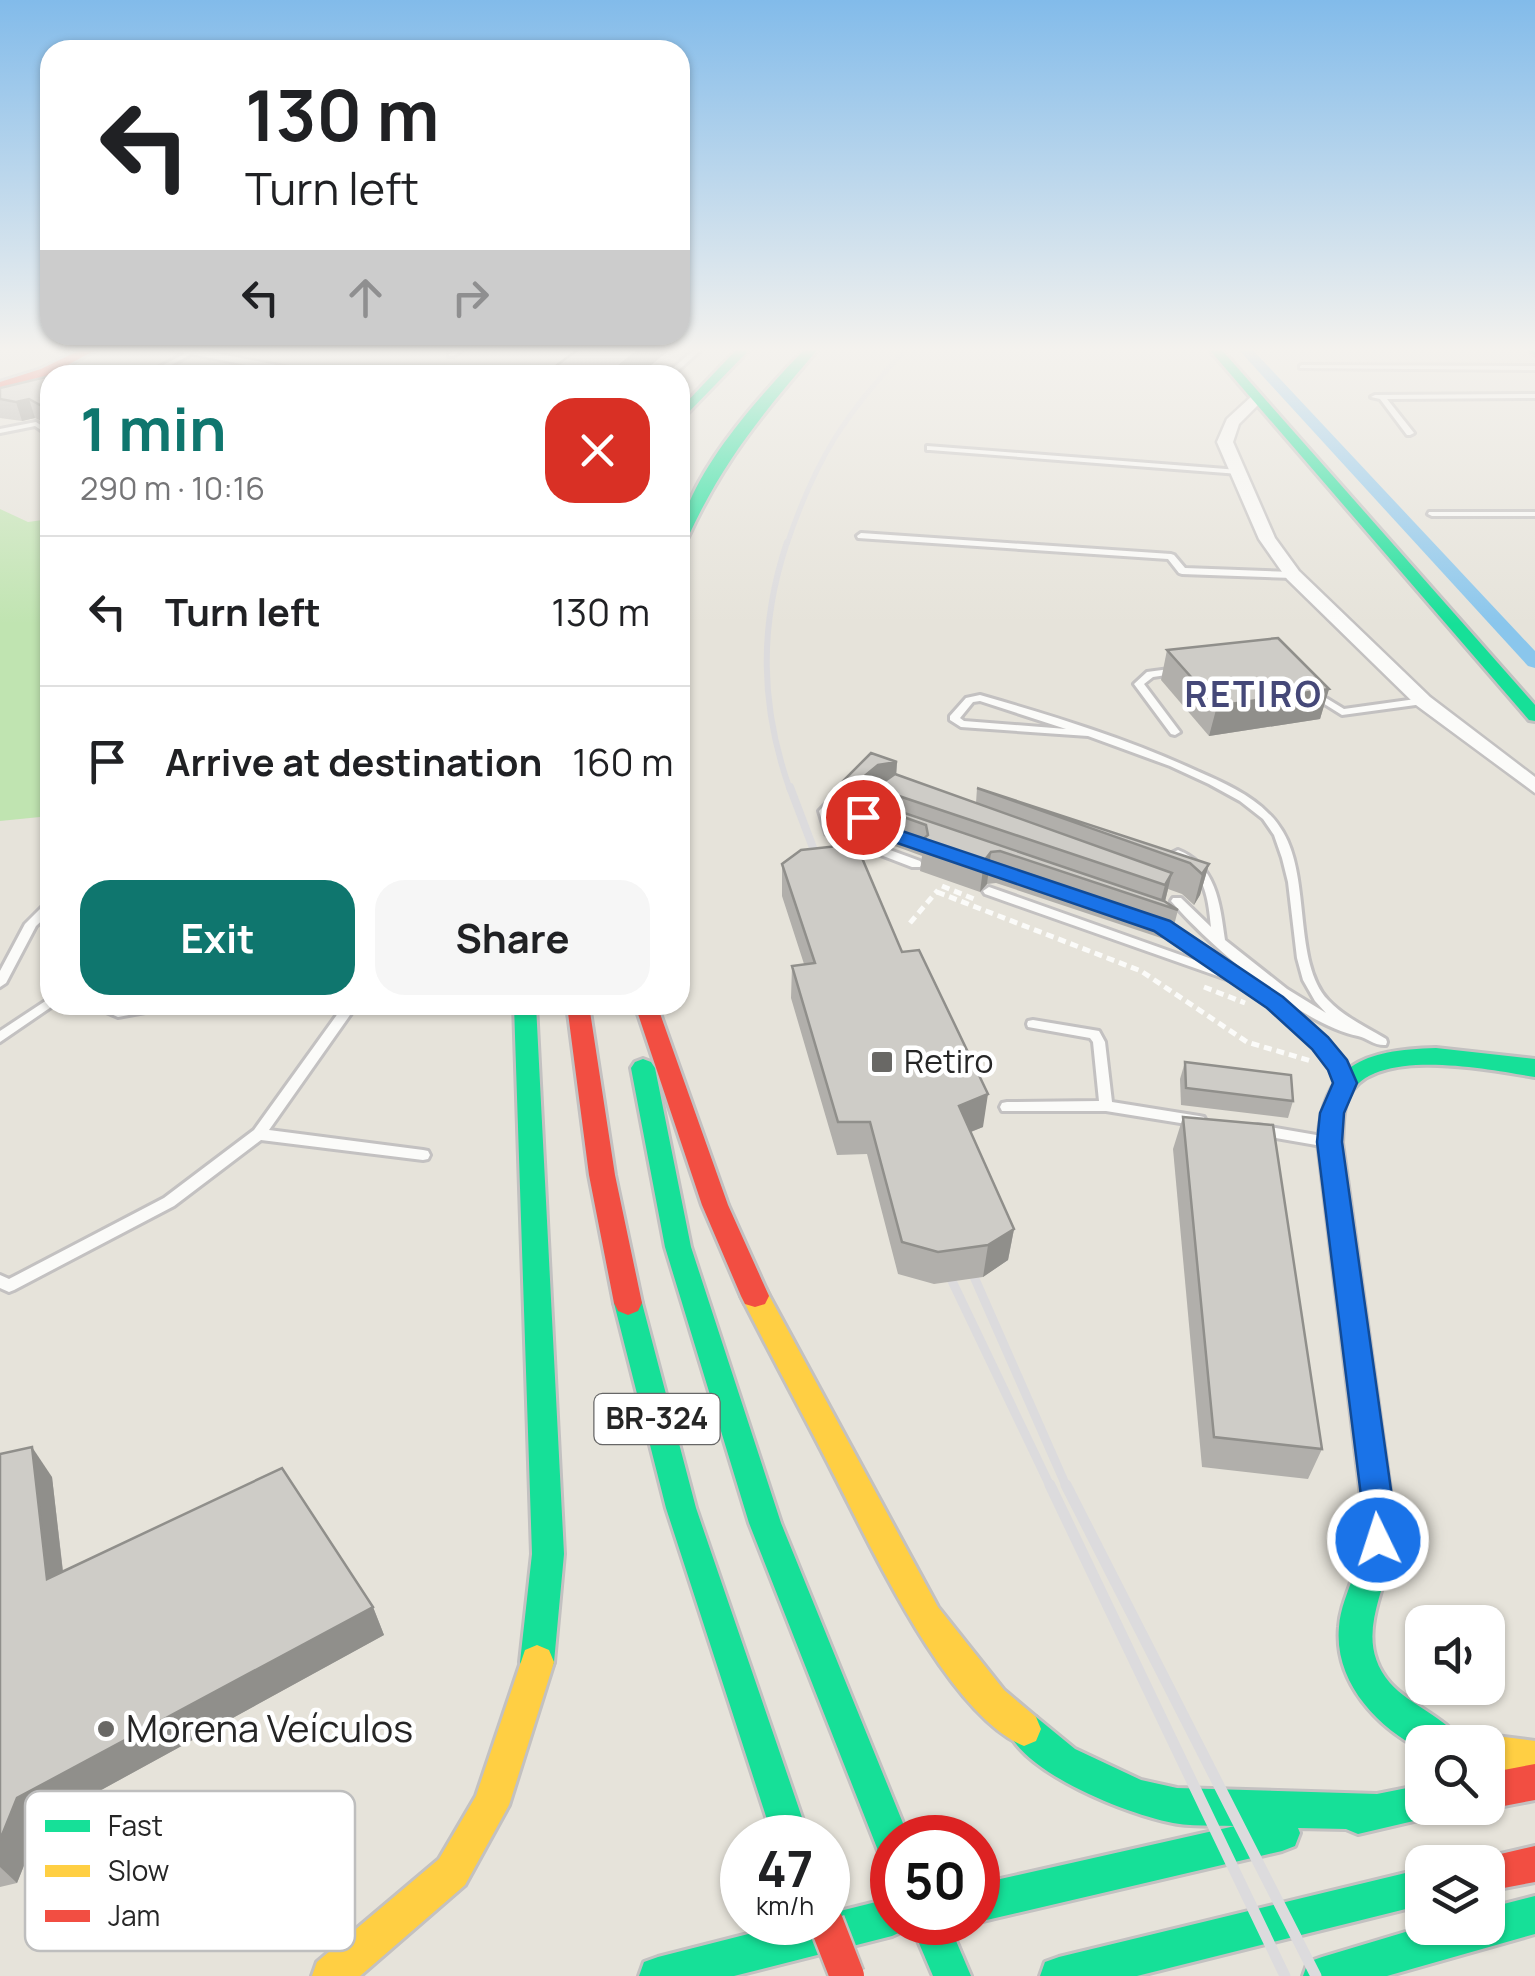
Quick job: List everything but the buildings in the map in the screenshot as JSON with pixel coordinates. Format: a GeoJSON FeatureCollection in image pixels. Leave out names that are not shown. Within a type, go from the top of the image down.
{"type":"FeatureCollection","features":[{"type":"Feature","properties":{"kind":"main road"},"geometry":{"type":"LineString","coordinates":[[690,517],[730,440]]}},
{"type":"Feature","properties":{"kind":"main road"},"geometry":{"type":"LineString","coordinates":[[1293,440],[1535,716]]}},
{"type":"Feature","properties":{"kind":"main road"},"geometry":{"type":"LineString","coordinates":[[331,1976],[452,1872],[492,1805],[536,1670],[548,1554],[525,1015]]}},
{"type":"Feature","properties":{"kind":"main road","name":"BR-324"},"geometry":{"type":"LineString","coordinates":[[579,1015],[586,1085],[624,1299],[692,1548],[783,1815]]}},
{"type":"Feature","properties":{"kind":"main road","name":"BR-324"},"geometry":{"type":"LineString","coordinates":[[636,1015],[644,1082],[678,1248],[765,1523],[881,1815]]}},
{"type":"Feature","properties":{"kind":"main road"},"geometry":{"type":"LineString","coordinates":[[649,1015],[715,1205],[754,1294],[926,1618],[992,1702],[1063,1761],[1138,1797],[1176,1806],[1376,1812]]}},
{"type":"Feature","properties":{"kind":"main road"},"geometry":{"type":"LineString","coordinates":[[1409,1725],[1389,1709],[1364,1672],[1354,1637],[1358,1607],[1378,1540],[1377,1504],[1330,1142],[1332,1113],[1342,1075],[1376,1066],[1421,1057],[1535,1068]]}},
{"type":"Feature","properties":{"kind":"main road"},"geometry":{"type":"LineString","coordinates":[[1505,1754],[1535,1758]]}},
{"type":"Feature","properties":{"kind":"main road"},"geometry":{"type":"LineString","coordinates":[[1505,1788],[1535,1782]]}},
{"type":"Feature","properties":{"kind":"main road"},"geometry":{"type":"LineString","coordinates":[[1000,1898],[1405,1806]]}},
{"type":"Feature","properties":{"kind":"main road"},"geometry":{"type":"LineString","coordinates":[[1505,1870],[1535,1864]]}},
{"type":"Feature","properties":{"kind":"main road"},"geometry":{"type":"LineString","coordinates":[[1058,1976],[1405,1892]]}},
{"type":"Feature","properties":{"kind":"main road"},"geometry":{"type":"LineString","coordinates":[[1505,1922],[1535,1915]]}},
{"type":"Feature","properties":{"kind":"main road"},"geometry":{"type":"LineString","coordinates":[[658,1976],[870,1923]]}},
{"type":"Feature","properties":{"kind":"main road"},"geometry":{"type":"LineString","coordinates":[[835,1945],[847,1976]]}},
{"type":"Feature","properties":{"kind":"main road"},"geometry":{"type":"LineString","coordinates":[[939,1945],[952,1976]]}},
{"type":"Feature","properties":{"kind":"main road"},"geometry":{"type":"LineString","coordinates":[[1322,1976],[1426,1945]]}},
{"type":"Feature","properties":{"kind":"street"},"geometry":{"type":"LineString","coordinates":[[1226,440],[1272,548],[1293,575],[1423,701],[1535,786]]}},
{"type":"Feature","properties":{"kind":"lane"},"geometry":{"type":"LineString","coordinates":[[930,448],[1239,472]]}},
{"type":"Feature","properties":{"kind":"lane"},"geometry":{"type":"LineString","coordinates":[[1432,514],[1535,514]]}},
{"type":"Feature","properties":{"kind":"lane"},"geometry":{"type":"LineString","coordinates":[[861,536],[1171,557],[1182,571],[1293,575]]}},
{"type":"Feature","properties":{"kind":"lane"},"geometry":{"type":"LineString","coordinates":[[1176,732],[1139,684],[1150,674],[1187,669]]}},
{"type":"Feature","properties":{"kind":"lane"},"geometry":{"type":"LineString","coordinates":[[1301,680],[1323,703],[1342,712],[1423,701]]}},
{"type":"Feature","properties":{"kind":"lane"},"geometry":{"type":"LineString","coordinates":[[1086,733],[961,724],[954,718],[970,700],[980,698],[1086,733],[1208,780],[1268,818],[1288,858],[1310,978],[1321,1000],[1381,1042]]}},
{"type":"Feature","properties":{"kind":"lane"},"geometry":{"type":"LineString","coordinates":[[860,774],[824,811],[830,832],[916,864]]}},
{"type":"Feature","properties":{"kind":"lane"},"geometry":{"type":"LineString","coordinates":[[1185,875],[1187,866],[1178,853],[1198,866],[1211,891],[1220,941]]}},
{"type":"Feature","properties":{"kind":"lane"},"geometry":{"type":"LineString","coordinates":[[1196,886],[1211,891]]}},
{"type":"Feature","properties":{"kind":"lane"},"geometry":{"type":"LineString","coordinates":[[989,890],[1246,982]]}},
{"type":"Feature","properties":{"kind":"lane"},"geometry":{"type":"LineString","coordinates":[[1162,895],[1178,901],[1220,941],[1324,1020],[1421,1057]]}},
{"type":"Feature","properties":{"kind":"lane"},"geometry":{"type":"LineString","coordinates":[[1162,926],[1178,901]]}},
{"type":"Feature","properties":{"kind":"lane"},"geometry":{"type":"LineString","coordinates":[[0,983],[31,924],[40,915]]}},
{"type":"Feature","properties":{"kind":"lane"},"geometry":{"type":"LineString","coordinates":[[1144,920],[1162,926],[1299,1023],[1342,1075]]}},
{"type":"Feature","properties":{"kind":"lane"},"geometry":{"type":"LineString","coordinates":[[1280,986],[1300,993],[1310,978]]}},
{"type":"Feature","properties":{"kind":"lane"},"geometry":{"type":"LineString","coordinates":[[0,1037],[40,1009]]}},
{"type":"Feature","properties":{"kind":"lane"},"geometry":{"type":"LineString","coordinates":[[3,1286],[169,1202],[258,1134],[344,1015]]}},
{"type":"Feature","properties":{"kind":"lane"},"geometry":{"type":"LineString","coordinates":[[1034,1024],[1094,1034],[1100,1042],[1106,1106]]}},
{"type":"Feature","properties":{"kind":"lane"},"geometry":{"type":"LineString","coordinates":[[1008,1107],[1106,1106],[1223,1124]]}},
{"type":"Feature","properties":{"kind":"lane"},"geometry":{"type":"LineString","coordinates":[[1242,1128],[1330,1142]]}},
{"type":"Feature","properties":{"kind":"lane"},"geometry":{"type":"LineString","coordinates":[[258,1134],[423,1155]]}},
{"type":"Feature","properties":{"kind":"path"},"geometry":{"type":"LineString","coordinates":[[910,923],[947,880]]}},
{"type":"Feature","properties":{"kind":"path"},"geometry":{"type":"LineString","coordinates":[[937,892],[1141,970],[1246,1042],[1342,1075]]}},
{"type":"Feature","properties":{"kind":"green space"},"geometry":{"type":"Polygon","coordinates":[[[0,509],[28,522],[40,520],[40,817],[0,821],[0,509]]]}},
{"type":"Feature","properties":{"kind":"waterway"},"geometry":{"type":"LineString","coordinates":[[1329,440],[1535,662]]}},
{"type":"Feature","properties":{"kind":"railway"},"geometry":{"type":"LineString","coordinates":[[787,544],[809,486],[834,440]]}},
{"type":"Feature","properties":{"kind":"railway"},"geometry":{"type":"LineString","coordinates":[[787,542],[771,604],[767,666],[773,728],[790,790]]}},
{"type":"Feature","properties":{"kind":"railway"},"geometry":{"type":"LineString","coordinates":[[790,787],[823,874]]}},
{"type":"Feature","properties":{"kind":"railway"},"geometry":{"type":"LineString","coordinates":[[964,1254],[1067,1488]]}},
{"type":"Feature","properties":{"kind":"railway"},"geometry":{"type":"LineString","coordinates":[[941,1258],[1051,1488]]}},
{"type":"Feature","properties":{"kind":"railway"},"geometry":{"type":"LineString","coordinates":[[1050,1485],[1285,1976]]}},
{"type":"Feature","properties":{"kind":"railway"},"geometry":{"type":"LineString","coordinates":[[1066,1485],[1316,1976]]}},
{"type":"Feature","properties":{"kind":"traffic: fast"},"geometry":{"type":"LineString","coordinates":[[690,516],[734,440]]}},
{"type":"Feature","properties":{"kind":"traffic: fast"},"geometry":{"type":"LineString","coordinates":[[1294,440],[1535,716]]}},
{"type":"Feature","properties":{"kind":"traffic: fast"},"geometry":{"type":"LineString","coordinates":[[525,1015],[548,1554],[537,1662]]}},
{"type":"Feature","properties":{"kind":"traffic: fast"},"geometry":{"type":"LineString","coordinates":[[1413,1725],[1394,1711],[1368,1681],[1355,1646],[1356,1618],[1375,1551],[1377,1504],[1330,1143],[1331,1119],[1334,1103],[1345,1083],[1362,1070],[1384,1062],[1463,1058],[1535,1068]]}},
{"type":"Feature","properties":{"kind":"traffic: fast"},"geometry":{"type":"LineString","coordinates":[[643,1068],[678,1247],[765,1523],[882,1815]]}},
{"type":"Feature","properties":{"kind":"traffic: fast"},"geometry":{"type":"LineString","coordinates":[[628,1303],[681,1508],[783,1815]]}},
{"type":"Feature","properties":{"kind":"traffic: fast"},"geometry":{"type":"LineString","coordinates":[[1024,1729],[1063,1761],[1138,1797],[1177,1806],[1376,1812]]}},
{"type":"Feature","properties":{"kind":"traffic: fast"},"geometry":{"type":"LineString","coordinates":[[1358,1816],[1405,1806]]}},
{"type":"Feature","properties":{"kind":"traffic: fast"},"geometry":{"type":"LineString","coordinates":[[1000,1898],[1282,1833]]}},
{"type":"Feature","properties":{"kind":"traffic: fast"},"geometry":{"type":"LineString","coordinates":[[1059,1976],[1405,1891]]}},
{"type":"Feature","properties":{"kind":"traffic: fast"},"geometry":{"type":"LineString","coordinates":[[1505,1923],[1535,1915]]}},
{"type":"Feature","properties":{"kind":"traffic: fast"},"geometry":{"type":"LineString","coordinates":[[658,1976],[870,1923]]}},
{"type":"Feature","properties":{"kind":"traffic: fast"},"geometry":{"type":"LineString","coordinates":[[939,1945],[952,1976]]}},
{"type":"Feature","properties":{"kind":"traffic: fast"},"geometry":{"type":"LineString","coordinates":[[1322,1976],[1427,1945]]}},
{"type":"Feature","properties":{"kind":"traffic: slow"},"geometry":{"type":"LineString","coordinates":[[755,1296],[926,1618],[992,1702],[1024,1729]]}},
{"type":"Feature","properties":{"kind":"traffic: slow"},"geometry":{"type":"LineString","coordinates":[[331,1976],[452,1872],[491,1805],[537,1662]]}},
{"type":"Feature","properties":{"kind":"traffic: slow"},"geometry":{"type":"LineString","coordinates":[[1505,1754],[1535,1758]]}},
{"type":"Feature","properties":{"kind":"traffic: jam"},"geometry":{"type":"LineString","coordinates":[[579,1015],[602,1175],[628,1303]]}},
{"type":"Feature","properties":{"kind":"traffic: jam"},"geometry":{"type":"LineString","coordinates":[[649,1015],[715,1205],[755,1296]]}},
{"type":"Feature","properties":{"kind":"traffic: jam"},"geometry":{"type":"LineString","coordinates":[[1505,1788],[1535,1782]]}},
{"type":"Feature","properties":{"kind":"traffic: jam"},"geometry":{"type":"LineString","coordinates":[[1505,1870],[1535,1864]]}},
{"type":"Feature","properties":{"kind":"traffic: jam"},"geometry":{"type":"LineString","coordinates":[[835,1945],[847,1976]]}},
{"type":"Feature","properties":{"kind":"place","name":"Retiro"},"geometry":{"type":"Point","coordinates":[882,1062]}},
{"type":"Feature","properties":{"kind":"place","name":"Morena Veículos"},"geometry":{"type":"Point","coordinates":[106,1729]}},
{"type":"Feature","properties":{"kind":"district","name":"RETIRO"},"geometry":{"type":"Point","coordinates":[1254,695]}},
{"type":"Feature","properties":{"kind":"route"},"geometry":{"type":"LineString","coordinates":[[863,817],[866,826],[1162,926],[1275,1002],[1339,1066],[1345,1083],[1332,1113],[1330,1142],[1377,1504],[1378,1540]]}}]}
